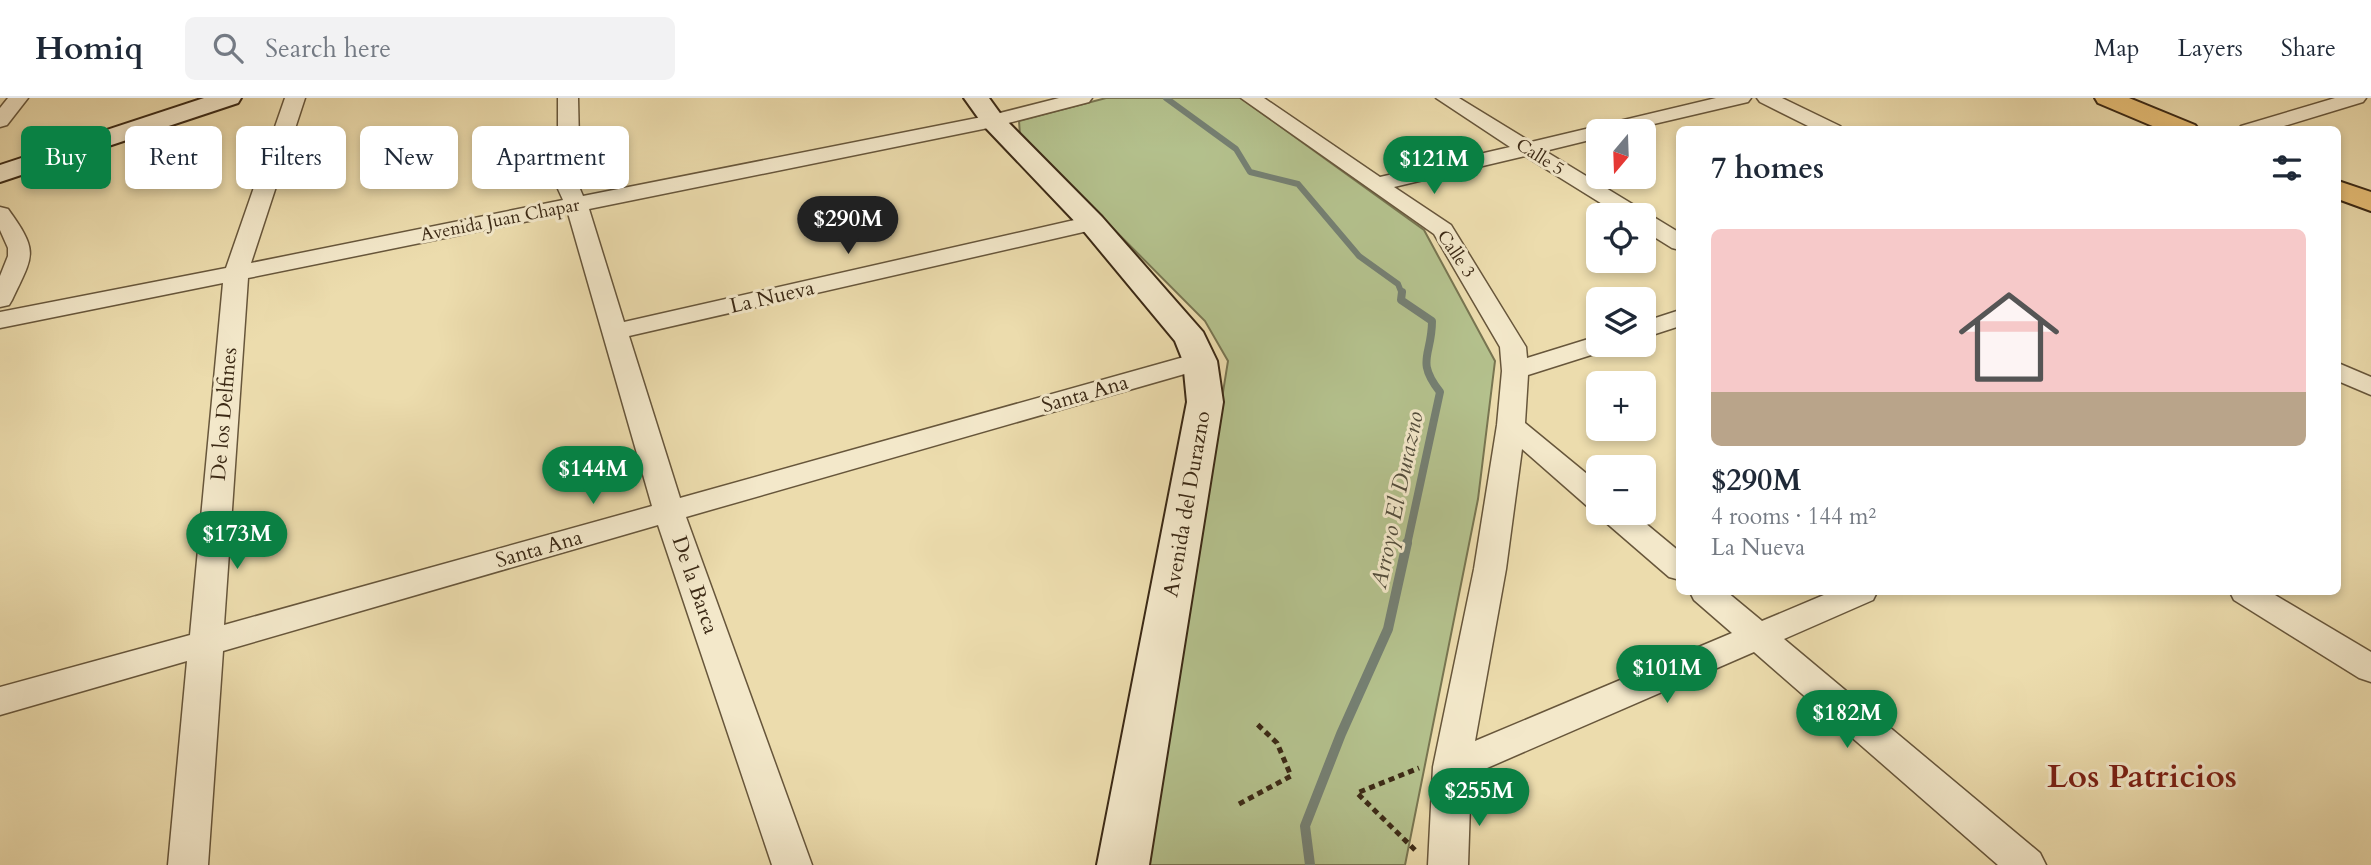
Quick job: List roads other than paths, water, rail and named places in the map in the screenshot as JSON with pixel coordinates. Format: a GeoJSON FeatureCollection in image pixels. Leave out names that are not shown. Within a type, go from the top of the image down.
{"type":"FeatureCollection","features":[{"type":"Feature","properties":{"kind":"main road"},"geometry":{"type":"LineString","coordinates":[[0,174],[229,98]]}},
{"type":"Feature","properties":{"kind":"main road"},"geometry":{"type":"LineString","coordinates":[[2107,98],[2176,126]]}},
{"type":"Feature","properties":{"kind":"main road","name":"Avenida del Durazno"},"geometry":{"type":"LineString","coordinates":[[984,110],[1092,223],[1191,339],[1200,361],[1205,402],[1123,865]]}},
{"type":"Feature","properties":{"kind":"main road"},"geometry":{"type":"LineString","coordinates":[[2341,190],[2371,202]]}},
{"type":"Feature","properties":{"kind":"street"},"geometry":{"type":"LineString","coordinates":[[0,121],[18,98]]}},
{"type":"Feature","properties":{"kind":"street","name":"De los Delfines"},"geometry":{"type":"LineString","coordinates":[[188,865],[239,263],[295,98]]}},
{"type":"Feature","properties":{"kind":"street","name":"De la Barca"},"geometry":{"type":"LineString","coordinates":[[568,98],[573,197],[669,512],[792,865]]}},
{"type":"Feature","properties":{"kind":"street","name":"Avenida Juan Chapar"},"geometry":{"type":"LineString","coordinates":[[0,301],[239,263],[573,197],[984,110],[1054,98]]}},
{"type":"Feature","properties":{"kind":"street","name":"Avenida Juan Chapar"},"geometry":{"type":"LineString","coordinates":[[984,110],[1082,98]]}},
{"type":"Feature","properties":{"kind":"street","name":"Calle 3"},"geometry":{"type":"LineString","coordinates":[[1251,98],[1443,230],[1513,347],[1515,371],[1511,425],[1490,569],[1435,860]]}},
{"type":"Feature","properties":{"kind":"street","name":"Calle 5"},"geometry":{"type":"LineString","coordinates":[[1446,98],[1615,203]]}},
{"type":"Feature","properties":{"kind":"street"},"geometry":{"type":"LineString","coordinates":[[1653,119],[1741,98]]}},
{"type":"Feature","properties":{"kind":"street"},"geometry":{"type":"LineString","coordinates":[[1767,98],[1825,126]]}},
{"type":"Feature","properties":{"kind":"street"},"geometry":{"type":"LineString","coordinates":[[2262,126],[2356,98]]}},
{"type":"Feature","properties":{"kind":"street"},"geometry":{"type":"LineString","coordinates":[[1379,184],[1586,135]]}},
{"type":"Feature","properties":{"kind":"street"},"geometry":{"type":"LineString","coordinates":[[0,214],[19,239],[22,251],[0,301]]}},
{"type":"Feature","properties":{"kind":"street","name":"La Nueva"},"geometry":{"type":"LineString","coordinates":[[615,332],[1092,223]]}},
{"type":"Feature","properties":{"kind":"street"},"geometry":{"type":"LineString","coordinates":[[1656,228],[1676,241]]}},
{"type":"Feature","properties":{"kind":"street","name":"Avenida Juan Chapar"},"geometry":{"type":"LineString","coordinates":[[0,320],[239,263]]}},
{"type":"Feature","properties":{"kind":"street"},"geometry":{"type":"LineString","coordinates":[[1656,326],[1676,319]]}},
{"type":"Feature","properties":{"kind":"street"},"geometry":{"type":"LineString","coordinates":[[1515,371],[1586,348]]}},
{"type":"Feature","properties":{"kind":"street","name":"Santa Ana"},"geometry":{"type":"LineString","coordinates":[[0,701],[1200,361]]}},
{"type":"Feature","properties":{"kind":"street"},"geometry":{"type":"LineString","coordinates":[[1511,425],[1586,489]]}},
{"type":"Feature","properties":{"kind":"street"},"geometry":{"type":"LineString","coordinates":[[1628,525],[1676,566]]}},
{"type":"Feature","properties":{"kind":"street"},"geometry":{"type":"LineString","coordinates":[[1710,595],[2026,865]]}},
{"type":"Feature","properties":{"kind":"street"},"geometry":{"type":"LineString","coordinates":[[1452,770],[1854,595]]}},
{"type":"Feature","properties":{"kind":"street"},"geometry":{"type":"LineString","coordinates":[[2251,595],[2371,668]]}},
{"type":"Feature","properties":{"kind":"waterway","name":"Arroyo El Durazno"},"geometry":{"type":"LineString","coordinates":[[1166,98],[1236,149],[1250,172],[1298,184],[1359,256],[1398,284],[1402,294]]}},
{"type":"Feature","properties":{"kind":"waterway","name":"Arroyo El Durazno"},"geometry":{"type":"LineString","coordinates":[[1402,294],[1401,300],[1432,321],[1426,365],[1440,392],[1407,545]]}},
{"type":"Feature","properties":{"kind":"waterway","name":"Arroyo El Durazno"},"geometry":{"type":"LineString","coordinates":[[1310,865],[1305,826],[1341,734],[1388,629],[1407,543]]}},
{"type":"Feature","properties":{"kind":"district","name":"Los Patricios"},"geometry":{"type":"Point","coordinates":[2142,776]}}]}
